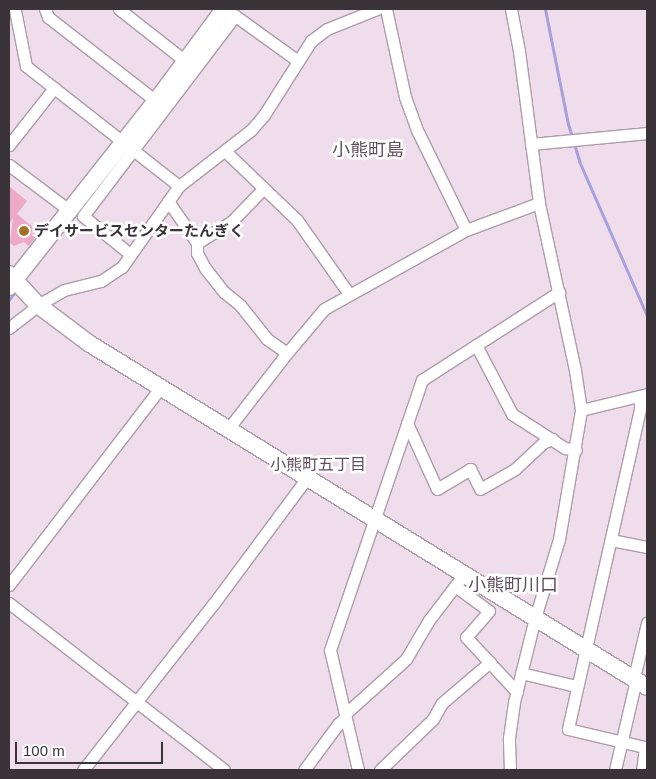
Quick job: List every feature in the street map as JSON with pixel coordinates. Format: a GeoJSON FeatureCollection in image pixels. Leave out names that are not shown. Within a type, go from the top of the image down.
{"type":"FeatureCollection","features":[{"type":"Feature","properties":{"kind":"street"},"geometry":{"type":"LineString","coordinates":[[45,9],[48,17],[156,101]]}},
{"type":"Feature","properties":{"kind":"street"},"geometry":{"type":"LineString","coordinates":[[119,9],[185,62]]}},
{"type":"Feature","properties":{"kind":"street"},"geometry":{"type":"LineString","coordinates":[[9,328],[38,305],[64,290],[101,282],[122,267],[178,186],[251,130],[264,115],[278,97],[311,41],[327,29],[377,9]]}},
{"type":"Feature","properties":{"kind":"street"},"geometry":{"type":"LineString","coordinates":[[386,9],[405,97],[415,124],[466,230]]}},
{"type":"Feature","properties":{"kind":"street"},"geometry":{"type":"LineString","coordinates":[[510,770],[510,738],[517,692],[535,618],[559,539],[576,450],[581,410],[575,370],[539,203],[519,51],[511,9]]}},
{"type":"Feature","properties":{"kind":"street"},"geometry":{"type":"LineString","coordinates":[[15,10],[26,66],[178,186]]}},
{"type":"Feature","properties":{"kind":"street"},"geometry":{"type":"LineString","coordinates":[[129,146],[156,101],[178,82],[185,62],[228,11]]}},
{"type":"Feature","properties":{"kind":"street"},"geometry":{"type":"LineString","coordinates":[[228,11],[298,61]]}},
{"type":"Feature","properties":{"kind":"street"},"geometry":{"type":"LineString","coordinates":[[228,11],[178,82],[129,146],[75,212],[10,281],[38,305],[90,344],[374,519],[460,580],[535,618],[639,681]]}},
{"type":"Feature","properties":{"kind":"street"},"geometry":{"type":"LineString","coordinates":[[9,145],[54,88]]}},
{"type":"Feature","properties":{"kind":"street"},"geometry":{"type":"LineString","coordinates":[[531,144],[647,133]]}},
{"type":"Feature","properties":{"kind":"street"},"geometry":{"type":"LineString","coordinates":[[225,151],[297,220],[349,294]]}},
{"type":"Feature","properties":{"kind":"street"},"geometry":{"type":"LineString","coordinates":[[9,165],[130,254]]}},
{"type":"Feature","properties":{"kind":"street"},"geometry":{"type":"LineString","coordinates":[[197,243],[231,222],[264,189]]}},
{"type":"Feature","properties":{"kind":"street"},"geometry":{"type":"LineString","coordinates":[[168,201],[197,243],[198,253],[205,268],[224,292],[240,305],[267,339],[287,353]]}},
{"type":"Feature","properties":{"kind":"street"},"geometry":{"type":"LineString","coordinates":[[228,429],[324,309],[466,230],[539,203]]}},
{"type":"Feature","properties":{"kind":"street"},"geometry":{"type":"LineString","coordinates":[[358,770],[330,650],[422,380],[559,292]]}},
{"type":"Feature","properties":{"kind":"street"},"geometry":{"type":"LineString","coordinates":[[476,345],[512,414],[565,448],[576,450]]}},
{"type":"Feature","properties":{"kind":"street"},"geometry":{"type":"LineString","coordinates":[[9,585],[160,388]]}},
{"type":"Feature","properties":{"kind":"street"},"geometry":{"type":"LineString","coordinates":[[581,410],[644,395],[576,686],[568,728],[645,746],[642,770]]}},
{"type":"Feature","properties":{"kind":"street"},"geometry":{"type":"LineString","coordinates":[[407,423],[437,489],[470,469],[480,489],[515,469],[544,442],[552,439]]}},
{"type":"Feature","properties":{"kind":"street"},"geometry":{"type":"LineString","coordinates":[[83,770],[307,478]]}},
{"type":"Feature","properties":{"kind":"street"},"geometry":{"type":"LineString","coordinates":[[611,540],[647,547]]}},
{"type":"Feature","properties":{"kind":"street"},"geometry":{"type":"LineString","coordinates":[[460,580],[489,611],[466,637],[517,692]]}},
{"type":"Feature","properties":{"kind":"street"},"geometry":{"type":"LineString","coordinates":[[304,770],[345,716],[406,659],[429,620],[460,580]]}},
{"type":"Feature","properties":{"kind":"street"},"geometry":{"type":"LineString","coordinates":[[9,603],[224,770]]}},
{"type":"Feature","properties":{"kind":"street"},"geometry":{"type":"LineString","coordinates":[[615,770],[639,681],[647,623]]}},
{"type":"Feature","properties":{"kind":"street"},"geometry":{"type":"LineString","coordinates":[[380,770],[433,720],[442,703],[490,662]]}},
{"type":"Feature","properties":{"kind":"street"},"geometry":{"type":"LineString","coordinates":[[521,673],[576,686]]}},
{"type":"Feature","properties":{"kind":"building"},"geometry":{"type":"Polygon","coordinates":[[[9,186],[27,201],[17,214],[39,232],[29,246],[24,242],[14,246],[10,243],[13,218],[9,224],[9,186]]]}},
{"type":"Feature","properties":{"kind":"waterway"},"geometry":{"type":"LineString","coordinates":[[545,9],[568,124],[579,161],[647,316]]}},
{"type":"Feature","properties":{"kind":"waterway"},"geometry":{"type":"LineString","coordinates":[[9,300],[16,290]]}},
{"type":"Feature","properties":{"kind":"place","name":"デイサービスセンターたんぎく"},"geometry":{"type":"Point","coordinates":[24,231]}},
{"type":"Feature","properties":{"kind":"district","name":"小熊町島"},"geometry":{"type":"Point","coordinates":[368,150]}},
{"type":"Feature","properties":{"kind":"district","name":"小熊町五丁目"},"geometry":{"type":"Point","coordinates":[318,465]}},
{"type":"Feature","properties":{"kind":"district","name":"小熊町川口"},"geometry":{"type":"Point","coordinates":[513,585]}}]}
